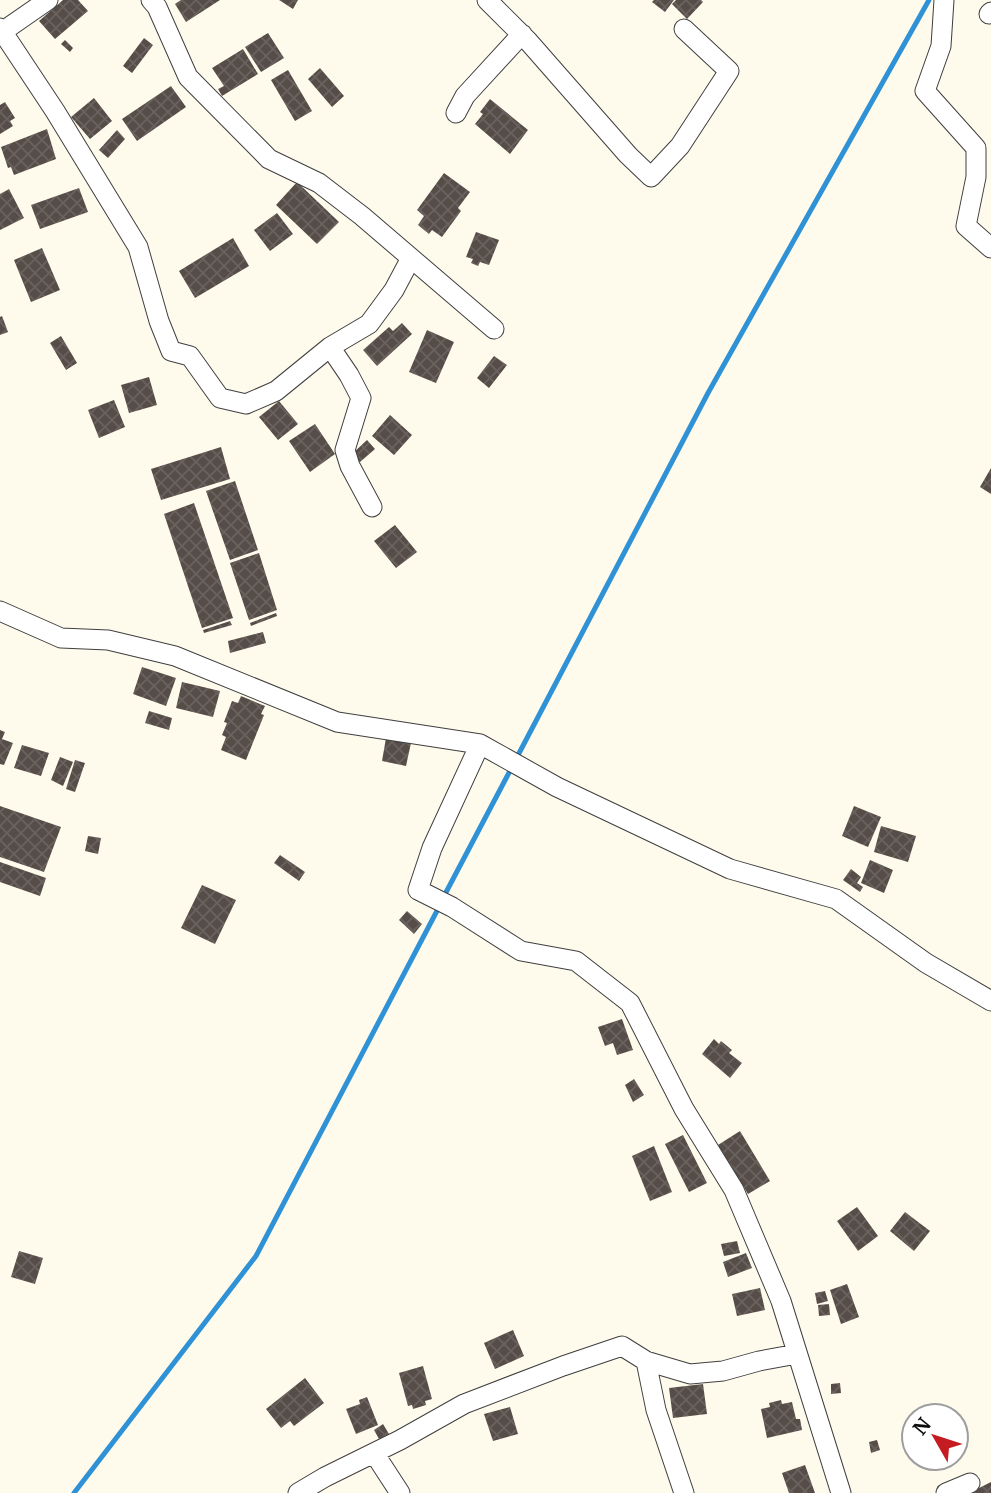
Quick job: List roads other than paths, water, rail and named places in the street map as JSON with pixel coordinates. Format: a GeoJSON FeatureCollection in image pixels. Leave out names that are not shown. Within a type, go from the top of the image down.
{"type":"FeatureCollection","features":[{"type":"Feature","properties":{"kind":"street"},"geometry":{"type":"LineString","coordinates":[[48,0],[1,30],[62,121],[138,247],[159,321],[171,351],[190,356],[220,398],[246,404],[276,391],[330,347],[369,324],[394,290],[411,258]]}},
{"type":"Feature","properties":{"kind":"street"},"geometry":{"type":"LineString","coordinates":[[151,0],[157,7],[188,77],[269,159],[319,183],[494,329]]}},
{"type":"Feature","properties":{"kind":"street"},"geometry":{"type":"LineString","coordinates":[[487,0],[522,34],[628,155],[651,177],[680,146],[729,71],[684,29]]}},
{"type":"Feature","properties":{"kind":"street"},"geometry":{"type":"LineString","coordinates":[[944,0],[941,46],[925,91],[976,148],[976,177],[966,226],[991,248]]}},
{"type":"Feature","properties":{"kind":"street"},"geometry":{"type":"LineString","coordinates":[[456,113],[465,96],[522,34]]}},
{"type":"Feature","properties":{"kind":"street"},"geometry":{"type":"LineString","coordinates":[[330,347],[361,398],[345,450],[350,466],[372,507]]}},
{"type":"Feature","properties":{"kind":"street"},"geometry":{"type":"LineString","coordinates":[[0,611],[61,638],[108,640],[175,656],[337,722],[480,744],[557,787],[730,869],[836,899],[926,963],[991,1001]]}},
{"type":"Feature","properties":{"kind":"street"},"geometry":{"type":"LineString","coordinates":[[480,744],[432,848],[418,890],[452,907],[520,951],[576,961],[630,1003],[684,1109],[734,1190],[781,1301],[841,1493]]}},
{"type":"Feature","properties":{"kind":"street"},"geometry":{"type":"LineString","coordinates":[[298,1493],[464,1404],[622,1346],[646,1361],[690,1374],[723,1371],[759,1360],[797,1354]]}},
{"type":"Feature","properties":{"kind":"street"},"geometry":{"type":"LineString","coordinates":[[646,1361],[656,1410],[684,1493]]}},
{"type":"Feature","properties":{"kind":"street"},"geometry":{"type":"LineString","coordinates":[[374,1453],[400,1493]]}},
{"type":"Feature","properties":{"kind":"street"},"geometry":{"type":"LineString","coordinates":[[946,1493],[970,1483]]}},
{"type":"Feature","properties":{"kind":"waterway"},"geometry":{"type":"LineString","coordinates":[[516,759],[708,393],[929,0]]}},
{"type":"Feature","properties":{"kind":"waterway"},"geometry":{"type":"LineString","coordinates":[[443,898],[512,767]]}},
{"type":"Feature","properties":{"kind":"waterway"},"geometry":{"type":"LineString","coordinates":[[74,1493],[256,1256],[439,907]]}}]}
